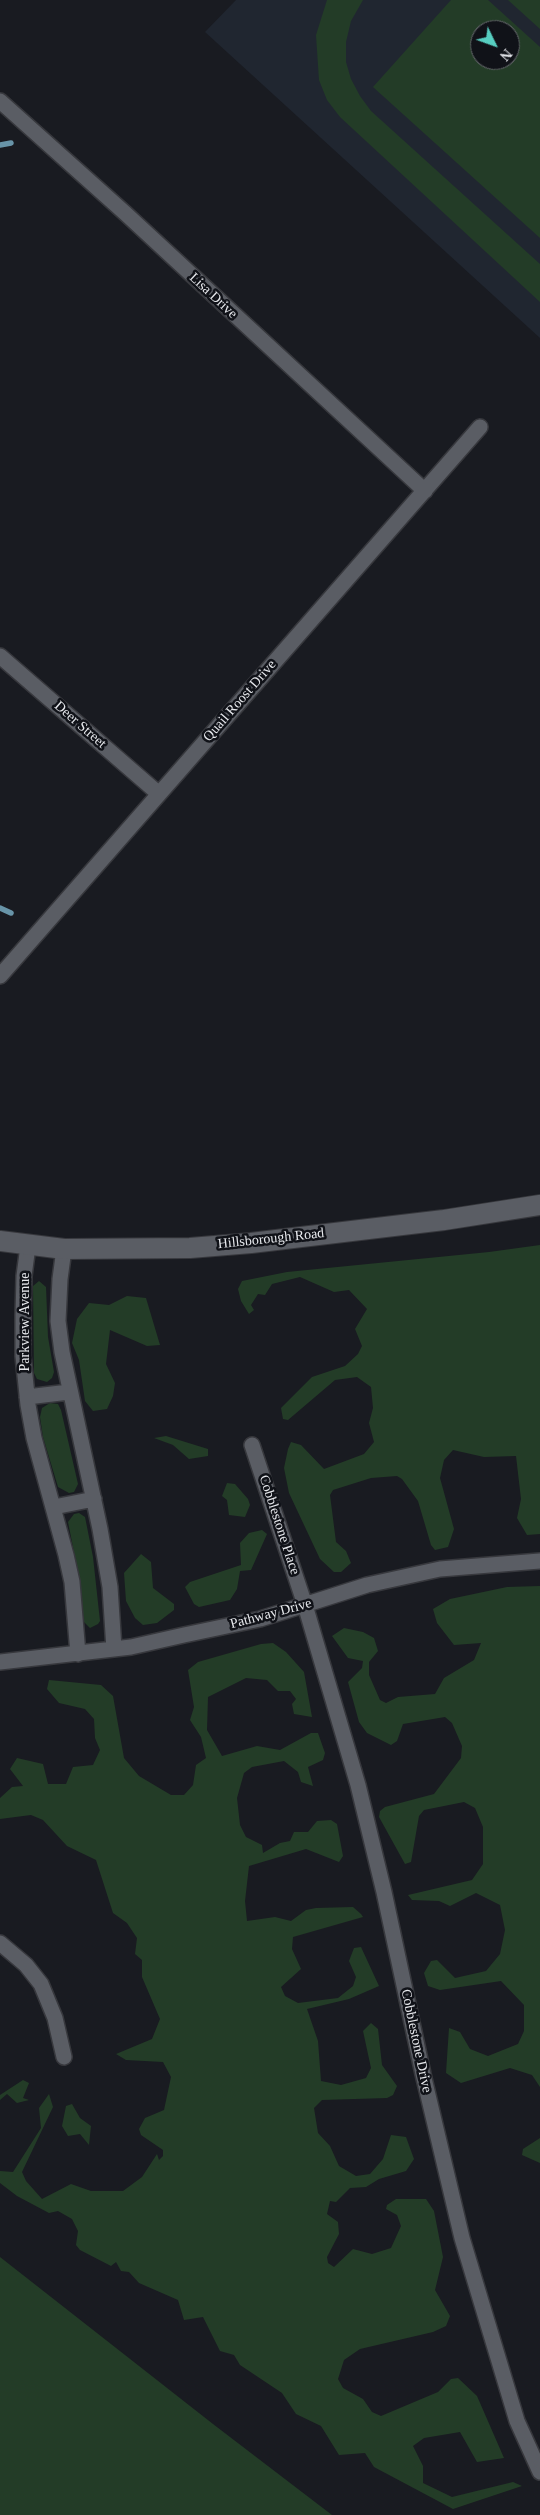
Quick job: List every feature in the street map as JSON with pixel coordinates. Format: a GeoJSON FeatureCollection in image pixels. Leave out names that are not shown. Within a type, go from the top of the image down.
{"type":"FeatureCollection","features":[{"type":"Feature","properties":{"kind":"main road","name":"Hillsborough Road"},"geometry":{"type":"LineString","coordinates":[[0,1242],[64,1249],[145,1250],[251,1243],[444,1220],[540,1205]]}},
{"type":"Feature","properties":{"kind":"street","name":"Lisa Drive"},"geometry":{"type":"LineString","coordinates":[[0,101],[425,491]]}},
{"type":"Feature","properties":{"kind":"street","name":"Quail Roost Drive"},"geometry":{"type":"LineString","coordinates":[[0,976],[480,427]]}},
{"type":"Feature","properties":{"kind":"street","name":"Deer Street"},"geometry":{"type":"LineString","coordinates":[[0,656],[159,794]]}},
{"type":"Feature","properties":{"kind":"street","name":"Parkview Avenue"},"geometry":{"type":"LineString","coordinates":[[28,1246],[24,1276],[23,1315],[23,1356],[27,1397],[34,1438],[54,1507],[72,1582],[78,1654]]}},
{"type":"Feature","properties":{"kind":"street"},"geometry":{"type":"LineString","coordinates":[[64,1249],[58,1321],[69,1392],[94,1500],[110,1587],[114,1649]]}},
{"type":"Feature","properties":{"kind":"street"},"geometry":{"type":"LineString","coordinates":[[27,1397],[69,1392]]}},
{"type":"Feature","properties":{"kind":"street","name":"Cobblestone Place"},"geometry":{"type":"LineString","coordinates":[[252,1445],[305,1605]]}},
{"type":"Feature","properties":{"kind":"street"},"geometry":{"type":"LineString","coordinates":[[54,1507],[94,1500]]}},
{"type":"Feature","properties":{"kind":"street","name":"Pathway Drive"},"geometry":{"type":"LineString","coordinates":[[0,1662],[114,1649],[260,1619],[367,1585],[440,1569],[540,1561]]}},
{"type":"Feature","properties":{"kind":"street","name":"Cobblestone Drive"},"geometry":{"type":"LineString","coordinates":[[305,1605],[335,1701],[384,1892],[422,2074],[462,2238],[517,2420],[540,2472]]}},
{"type":"Feature","properties":{"kind":"street"},"geometry":{"type":"LineString","coordinates":[[0,1944],[26,1964],[41,1984],[55,2018],[64,2057]]}},
{"type":"Feature","properties":{"kind":"shaded area"},"geometry":{"type":"Polygon","coordinates":[[[236,0],[540,0],[540,338],[205,32],[236,0]]]}},
{"type":"Feature","properties":{"kind":"green space"},"geometry":{"type":"Polygon","coordinates":[[[327,0],[363,0],[351,21],[346,42],[346,62],[351,79],[360,96],[371,111],[540,264],[540,302],[340,117],[327,100],[319,80],[316,35],[327,0]]]}},
{"type":"Feature","properties":{"kind":"green space"},"geometry":{"type":"Polygon","coordinates":[[[451,0],[488,0],[510,20],[470,20],[470,70],[520,70],[520,29],[540,47],[540,238],[373,87],[451,0]]]}},
{"type":"Feature","properties":{"kind":"green space"},"geometry":{"type":"Polygon","coordinates":[[[508,0],[540,0],[540,29],[508,0]]]}},
{"type":"Feature","properties":{"kind":"green space"},"geometry":{"type":"Polygon","coordinates":[[[540,1245],[540,1534],[527,1535],[517,1518],[521,1499],[516,1456],[484,1457],[453,1450],[444,1460],[440,1478],[454,1529],[448,1547],[435,1550],[431,1545],[418,1501],[402,1479],[397,1476],[371,1478],[333,1490],[330,1495],[336,1542],[346,1551],[351,1563],[341,1572],[334,1572],[320,1559],[289,1493],[284,1468],[291,1442],[301,1445],[324,1469],[364,1454],[374,1442],[369,1423],[373,1408],[371,1387],[357,1377],[335,1380],[288,1420],[283,1419],[281,1408],[312,1377],[345,1366],[358,1354],[362,1346],[355,1329],[367,1309],[349,1290],[334,1292],[300,1277],[272,1284],[265,1295],[258,1294],[251,1305],[254,1310],[249,1314],[241,1301],[238,1289],[242,1281],[287,1272],[489,1252],[540,1245]]]}},
{"type":"Feature","properties":{"kind":"green space"},"geometry":{"type":"Polygon","coordinates":[[[39,1281],[46,1287],[48,1337],[54,1372],[52,1378],[47,1382],[37,1379],[34,1373],[33,1286],[39,1281]]]}},
{"type":"Feature","properties":{"kind":"green space"},"geometry":{"type":"Polygon","coordinates":[[[127,1296],[146,1298],[160,1345],[147,1346],[110,1330],[106,1364],[115,1383],[113,1396],[107,1409],[93,1411],[85,1401],[79,1360],[72,1343],[77,1319],[89,1303],[109,1305],[127,1296]]]}},
{"type":"Feature","properties":{"kind":"green space"},"geometry":{"type":"Polygon","coordinates":[[[50,1403],[58,1404],[61,1410],[78,1484],[74,1492],[69,1493],[58,1487],[43,1437],[40,1417],[42,1408],[50,1403]]]}},
{"type":"Feature","properties":{"kind":"green space"},"geometry":{"type":"Polygon","coordinates":[[[166,1436],[208,1449],[208,1456],[189,1459],[173,1445],[154,1438],[166,1436]]]}},
{"type":"Feature","properties":{"kind":"green space"},"geometry":{"type":"Polygon","coordinates":[[[227,1483],[235,1484],[248,1499],[250,1505],[245,1517],[229,1515],[227,1500],[222,1496],[227,1483]]]}},
{"type":"Feature","properties":{"kind":"green space"},"geometry":{"type":"Polygon","coordinates":[[[79,1513],[85,1517],[93,1557],[100,1621],[90,1628],[84,1622],[79,1577],[68,1522],[74,1514],[79,1513]]]}},
{"type":"Feature","properties":{"kind":"green space"},"geometry":{"type":"Polygon","coordinates":[[[262,1530],[267,1534],[251,1570],[240,1571],[237,1589],[230,1600],[199,1607],[194,1604],[185,1587],[190,1582],[241,1565],[240,1543],[249,1533],[262,1530]]]}},
{"type":"Feature","properties":{"kind":"green space"},"geometry":{"type":"Polygon","coordinates":[[[141,1554],[151,1562],[153,1588],[174,1604],[174,1610],[157,1623],[143,1625],[135,1618],[126,1601],[124,1573],[141,1554]]]}},
{"type":"Feature","properties":{"kind":"green space"},"geometry":{"type":"Polygon","coordinates":[[[540,1586],[540,2087],[532,2075],[510,2068],[461,2083],[446,2073],[449,2028],[460,2032],[470,2049],[488,2056],[518,2044],[524,2031],[524,2005],[501,1981],[440,1990],[428,1986],[424,1973],[431,1961],[437,1960],[455,1978],[486,1971],[500,1954],[505,1930],[500,1905],[476,1893],[450,1906],[439,1901],[412,1900],[408,1895],[472,1880],[483,1864],[483,1827],[475,1808],[464,1802],[424,1810],[419,1816],[411,1862],[405,1864],[379,1817],[380,1811],[385,1807],[434,1794],[461,1758],[462,1746],[452,1723],[445,1717],[403,1724],[397,1741],[391,1745],[367,1733],[359,1722],[348,1682],[362,1668],[363,1661],[348,1658],[332,1636],[344,1628],[363,1632],[374,1638],[378,1651],[369,1662],[369,1675],[380,1700],[386,1703],[398,1697],[435,1694],[444,1678],[474,1660],[481,1643],[454,1645],[437,1623],[433,1609],[450,1599],[507,1587],[540,1586]]]}},
{"type":"Feature","properties":{"kind":"green space"},"geometry":{"type":"Polygon","coordinates":[[[273,1643],[286,1652],[304,1672],[312,1717],[294,1714],[292,1704],[296,1699],[290,1691],[278,1691],[267,1680],[246,1678],[208,1697],[207,1730],[222,1756],[257,1746],[280,1750],[311,1733],[318,1733],[325,1753],[323,1760],[308,1767],[313,1786],[301,1782],[298,1772],[284,1761],[252,1767],[244,1773],[237,1798],[240,1825],[246,1837],[262,1845],[263,1853],[280,1843],[290,1841],[294,1832],[308,1832],[317,1821],[331,1820],[337,1824],[343,1856],[339,1862],[306,1849],[249,1866],[245,1901],[247,1921],[275,1917],[291,1921],[306,1910],[316,1908],[353,1907],[361,1914],[363,1917],[293,1937],[292,1949],[301,1969],[281,1987],[285,1996],[298,2003],[338,1998],[353,1986],[356,1977],[349,1961],[354,1948],[361,1947],[379,1986],[349,1999],[307,2009],[318,2041],[321,2081],[341,2085],[366,2078],[371,2068],[363,2031],[371,2023],[378,2029],[382,2065],[397,2086],[393,2095],[387,2098],[322,2100],[314,2108],[318,2133],[330,2146],[339,2166],[356,2176],[370,2174],[383,2159],[391,2135],[406,2137],[414,2159],[406,2171],[379,2179],[366,2187],[350,2188],[336,2202],[330,2201],[327,2214],[338,2222],[339,2234],[327,2257],[328,2263],[334,2267],[353,2249],[372,2254],[391,2248],[401,2226],[397,2215],[386,2209],[387,2205],[396,2199],[426,2199],[434,2211],[443,2257],[435,2290],[450,2316],[446,2326],[433,2332],[360,2349],[344,2360],[338,2379],[343,2388],[363,2399],[372,2412],[381,2416],[438,2392],[451,2379],[458,2378],[477,2396],[504,2458],[477,2462],[460,2432],[424,2438],[413,2446],[423,2466],[423,2483],[452,2497],[513,2482],[522,2486],[453,2509],[374,2467],[365,2453],[339,2455],[321,2426],[296,2414],[282,2393],[240,2365],[234,2355],[220,2351],[203,2317],[184,2320],[178,2300],[139,2283],[129,2272],[121,2271],[116,2262],[111,2266],[80,2250],[76,2245],[78,2231],[72,2219],[58,2211],[49,2213],[17,2196],[0,2183],[0,2171],[13,2172],[41,2128],[39,2108],[49,2094],[53,2107],[22,2172],[26,2181],[42,2199],[71,2184],[91,2191],[123,2191],[142,2177],[157,2154],[159,2160],[163,2156],[163,2150],[141,2135],[139,2129],[145,2118],[164,2110],[171,2077],[163,2062],[126,2060],[116,2054],[152,2039],[160,2019],[142,1977],[142,1960],[135,1954],[137,1938],[127,1923],[113,1913],[96,1860],[67,1846],[43,1820],[31,1815],[0,1819],[0,1798],[12,1787],[23,1786],[10,1769],[17,1758],[43,1764],[48,1784],[66,1784],[73,1767],[93,1765],[100,1750],[95,1738],[94,1719],[85,1709],[59,1703],[47,1689],[49,1680],[101,1685],[113,1696],[124,1758],[139,1776],[171,1795],[184,1795],[193,1785],[196,1765],[206,1758],[201,1737],[190,1720],[194,1707],[188,1670],[198,1662],[261,1644],[273,1643]]]}},
{"type":"Feature","properties":{"kind":"green space"},"geometry":{"type":"Polygon","coordinates":[[[23,2080],[29,2083],[23,2098],[29,2100],[17,2103],[7,2094],[0,2100],[0,2095],[23,2080]]]}},
{"type":"Feature","properties":{"kind":"green space"},"geometry":{"type":"Polygon","coordinates":[[[72,2104],[80,2118],[91,2126],[89,2145],[80,2134],[68,2136],[62,2126],[66,2106],[72,2104]]]}},
{"type":"Feature","properties":{"kind":"green space"},"geometry":{"type":"Polygon","coordinates":[[[540,2138],[540,2163],[522,2155],[523,2149],[540,2138]]]}},
{"type":"Feature","properties":{"kind":"green space"},"geometry":{"type":"Polygon","coordinates":[[[0,2257],[213,2424],[332,2515],[0,2515],[0,2257]]]}},
{"type":"Feature","properties":{"kind":"waterway"},"geometry":{"type":"LineString","coordinates":[[0,145],[11,143]]}},
{"type":"Feature","properties":{"kind":"waterway"},"geometry":{"type":"LineString","coordinates":[[0,908],[11,913]]}}]}
